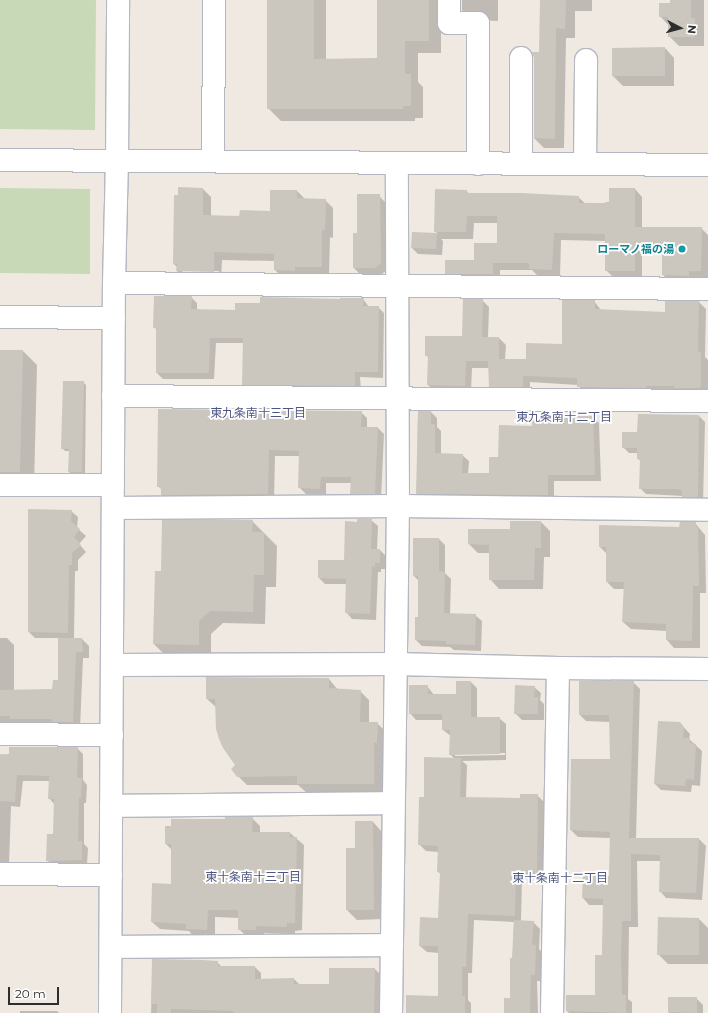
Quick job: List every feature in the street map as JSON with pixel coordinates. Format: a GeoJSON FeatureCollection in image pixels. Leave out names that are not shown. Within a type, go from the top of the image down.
{"type":"FeatureCollection","features":[{"type":"Feature","properties":{"kind":"street"},"geometry":{"type":"LineString","coordinates":[[110,1013],[113,396],[118,0]]}},
{"type":"Feature","properties":{"kind":"street"},"geometry":{"type":"LineString","coordinates":[[213,161],[214,0]]}},
{"type":"Feature","properties":{"kind":"street"},"geometry":{"type":"LineString","coordinates":[[449,0],[449,23],[478,23],[478,164]]}},
{"type":"Feature","properties":{"kind":"street"},"geometry":{"type":"LineString","coordinates":[[521,58],[521,164]]}},
{"type":"Feature","properties":{"kind":"street"},"geometry":{"type":"LineString","coordinates":[[585,164],[586,60]]}},
{"type":"Feature","properties":{"kind":"street"},"geometry":{"type":"LineString","coordinates":[[0,160],[708,165]]}},
{"type":"Feature","properties":{"kind":"street"},"geometry":{"type":"LineString","coordinates":[[391,1013],[398,506],[399,286],[397,163]]}},
{"type":"Feature","properties":{"kind":"street"},"geometry":{"type":"LineString","coordinates":[[114,283],[708,289]]}},
{"type":"Feature","properties":{"kind":"street"},"geometry":{"type":"LineString","coordinates":[[0,317],[114,318]]}},
{"type":"Feature","properties":{"kind":"street"},"geometry":{"type":"LineString","coordinates":[[113,396],[708,401]]}},
{"type":"Feature","properties":{"kind":"street"},"geometry":{"type":"LineString","coordinates":[[0,485],[113,485]]}},
{"type":"Feature","properties":{"kind":"street"},"geometry":{"type":"LineString","coordinates":[[113,508],[398,506],[708,510]]}},
{"type":"Feature","properties":{"kind":"street"},"geometry":{"type":"LineString","coordinates":[[112,665],[395,664],[558,668],[708,669]]}},
{"type":"Feature","properties":{"kind":"street"},"geometry":{"type":"LineString","coordinates":[[552,1013],[558,668]]}},
{"type":"Feature","properties":{"kind":"street"},"geometry":{"type":"LineString","coordinates":[[0,734],[112,735]]}},
{"type":"Feature","properties":{"kind":"street"},"geometry":{"type":"LineString","coordinates":[[111,806],[393,803]]}},
{"type":"Feature","properties":{"kind":"street"},"geometry":{"type":"LineString","coordinates":[[0,874],[111,875]]}},
{"type":"Feature","properties":{"kind":"street"},"geometry":{"type":"LineString","coordinates":[[110,946],[392,945]]}},
{"type":"Feature","properties":{"kind":"green space"},"geometry":{"type":"Polygon","coordinates":[[[0,0],[96,0],[95,130],[0,129],[0,0]]]}},
{"type":"Feature","properties":{"kind":"green space"},"geometry":{"type":"Polygon","coordinates":[[[0,188],[90,189],[90,274],[0,273],[0,188]]]}},
{"type":"Feature","properties":{"kind":"building"},"geometry":{"type":"Polygon","coordinates":[[[267,0],[314,0],[314,59],[377,58],[377,0],[429,0],[429,41],[405,41],[405,74],[411,74],[411,106],[403,106],[403,109],[267,109],[267,0]]]}},
{"type":"Feature","properties":{"kind":"building"},"geometry":{"type":"Polygon","coordinates":[[[540,0],[566,0],[565,29],[556,28],[555,139],[534,138],[534,58],[532,52],[539,52],[540,0]]]}},
{"type":"Feature","properties":{"kind":"building"},"geometry":{"type":"Polygon","coordinates":[[[670,0],[691,0],[691,18],[695,18],[695,37],[668,37],[668,17],[659,17],[659,3],[670,3],[670,0]]]}},
{"type":"Feature","properties":{"kind":"building"},"geometry":{"type":"Polygon","coordinates":[[[665,47],[665,76],[612,76],[612,48],[665,47]]]}},
{"type":"Feature","properties":{"kind":"building"},"geometry":{"type":"Polygon","coordinates":[[[178,187],[203,188],[203,215],[239,216],[240,210],[270,211],[270,190],[297,190],[297,198],[326,199],[325,230],[322,230],[322,267],[295,267],[295,271],[274,270],[274,254],[214,252],[214,272],[176,271],[177,264],[173,264],[174,195],[178,195],[178,187]]]}},
{"type":"Feature","properties":{"kind":"building"},"geometry":{"type":"Polygon","coordinates":[[[609,188],[635,188],[635,227],[702,227],[701,271],[689,271],[689,276],[662,275],[662,243],[635,242],[635,271],[605,271],[605,234],[554,233],[552,270],[529,269],[529,263],[493,263],[493,274],[445,274],[445,260],[474,260],[474,243],[497,243],[497,216],[467,216],[466,232],[434,232],[435,189],[467,190],[467,193],[522,193],[579,196],[579,203],[605,203],[609,202],[609,188]]]}},
{"type":"Feature","properties":{"kind":"building"},"geometry":{"type":"Polygon","coordinates":[[[357,194],[380,194],[381,263],[375,268],[353,268],[353,233],[357,233],[357,194]]]}},
{"type":"Feature","properties":{"kind":"building"},"geometry":{"type":"Polygon","coordinates":[[[412,232],[437,233],[436,249],[411,248],[412,232]]]}},
{"type":"Feature","properties":{"kind":"building"},"geometry":{"type":"Polygon","coordinates":[[[154,296],[192,296],[191,309],[235,310],[235,303],[260,303],[260,297],[340,299],[364,298],[363,306],[379,306],[378,372],[355,372],[355,386],[242,385],[243,338],[210,338],[209,373],[156,373],[156,328],[153,328],[154,296]]]}},
{"type":"Feature","properties":{"kind":"building"},"geometry":{"type":"Polygon","coordinates":[[[463,299],[483,299],[482,337],[499,337],[499,359],[526,359],[526,343],[562,344],[562,300],[595,300],[595,309],[665,312],[665,301],[699,301],[698,352],[701,352],[701,386],[700,388],[674,388],[674,386],[646,386],[646,388],[577,387],[577,378],[523,376],[523,387],[489,387],[488,361],[466,361],[465,386],[427,385],[428,356],[425,356],[425,336],[462,336],[463,299]]]}},
{"type":"Feature","properties":{"kind":"building"},"geometry":{"type":"Polygon","coordinates":[[[0,350],[23,350],[20,472],[0,472],[0,350]]]}},
{"type":"Feature","properties":{"kind":"building"},"geometry":{"type":"Polygon","coordinates":[[[63,381],[84,381],[82,472],[68,472],[69,449],[61,449],[63,381]]]}},
{"type":"Feature","properties":{"kind":"building"},"geometry":{"type":"Polygon","coordinates":[[[158,409],[362,411],[361,427],[378,427],[375,494],[350,494],[351,477],[321,477],[320,489],[298,488],[299,451],[269,450],[268,494],[161,495],[161,487],[157,487],[158,409]]]}},
{"type":"Feature","properties":{"kind":"building"},"geometry":{"type":"Polygon","coordinates":[[[418,411],[431,411],[431,424],[435,424],[435,453],[463,454],[462,473],[489,473],[489,457],[498,457],[499,425],[532,426],[532,417],[538,416],[593,416],[595,475],[548,475],[548,495],[416,494],[418,411]]]}},
{"type":"Feature","properties":{"kind":"building"},"geometry":{"type":"Polygon","coordinates":[[[638,414],[699,415],[698,497],[682,497],[682,490],[677,489],[639,489],[640,459],[637,459],[637,448],[622,448],[622,432],[637,432],[638,414]]]}},
{"type":"Feature","properties":{"kind":"building"},"geometry":{"type":"Polygon","coordinates":[[[28,509],[72,510],[71,521],[80,529],[74,537],[81,545],[72,553],[72,565],[69,565],[68,633],[28,632],[28,509]]]}},
{"type":"Feature","properties":{"kind":"building"},"geometry":{"type":"Polygon","coordinates":[[[357,519],[372,519],[371,549],[380,549],[380,563],[375,563],[375,567],[372,566],[370,614],[345,613],[346,579],[318,578],[318,560],[344,560],[345,521],[357,522],[357,519]]]}},
{"type":"Feature","properties":{"kind":"building"},"geometry":{"type":"Polygon","coordinates":[[[162,520],[253,520],[252,532],[264,532],[264,575],[254,575],[253,612],[210,611],[199,621],[199,645],[153,644],[155,571],[161,571],[162,520]]]}},
{"type":"Feature","properties":{"kind":"building"},"geometry":{"type":"Polygon","coordinates":[[[510,521],[541,521],[541,548],[535,548],[534,580],[489,580],[489,545],[468,544],[468,529],[510,529],[510,521]]]}},
{"type":"Feature","properties":{"kind":"building"},"geometry":{"type":"Polygon","coordinates":[[[680,522],[696,522],[696,527],[698,527],[699,586],[693,586],[692,641],[666,640],[666,624],[622,622],[624,582],[606,582],[606,547],[599,547],[599,525],[679,527],[680,522]]]}},
{"type":"Feature","properties":{"kind":"building"},"geometry":{"type":"Polygon","coordinates":[[[413,538],[439,538],[439,571],[445,572],[444,613],[476,614],[475,645],[446,644],[446,641],[415,640],[415,617],[418,617],[418,576],[413,576],[413,538]]]}},
{"type":"Feature","properties":{"kind":"building"},"geometry":{"type":"Polygon","coordinates":[[[58,638],[82,638],[83,652],[76,652],[73,722],[51,722],[52,719],[10,719],[10,716],[0,716],[0,690],[52,689],[53,680],[58,680],[58,638]]]}},
{"type":"Feature","properties":{"kind":"building"},"geometry":{"type":"Polygon","coordinates":[[[206,677],[329,678],[329,688],[361,690],[360,722],[378,722],[377,743],[374,743],[374,784],[297,784],[297,776],[237,777],[231,769],[235,765],[223,748],[216,729],[215,699],[206,699],[206,677]]]}},
{"type":"Feature","properties":{"kind":"building"},"geometry":{"type":"Polygon","coordinates":[[[456,681],[471,681],[471,717],[500,717],[500,754],[449,755],[450,730],[442,730],[442,714],[409,714],[409,685],[428,685],[428,694],[456,694],[456,681]]]}},
{"type":"Feature","properties":{"kind":"building"},"geometry":{"type":"Polygon","coordinates":[[[579,681],[634,681],[629,838],[699,838],[696,893],[659,892],[660,855],[631,854],[631,921],[622,921],[622,995],[626,995],[626,1013],[566,1011],[566,995],[595,995],[595,955],[602,955],[603,899],[582,898],[583,875],[609,876],[610,832],[570,830],[571,759],[610,759],[609,715],[579,715],[579,681]]]}},
{"type":"Feature","properties":{"kind":"building"},"geometry":{"type":"Polygon","coordinates":[[[515,685],[535,686],[534,697],[538,697],[538,714],[514,714],[515,685]]]}},
{"type":"Feature","properties":{"kind":"building"},"geometry":{"type":"Polygon","coordinates":[[[658,721],[680,722],[684,727],[683,738],[690,738],[690,743],[696,744],[694,780],[686,779],[685,786],[654,784],[658,721]]]}},
{"type":"Feature","properties":{"kind":"building"},"geometry":{"type":"Polygon","coordinates":[[[9,747],[78,747],[77,778],[82,778],[81,798],[79,797],[78,841],[82,841],[82,860],[46,861],[47,834],[53,834],[54,799],[48,799],[49,776],[17,775],[15,802],[0,801],[0,754],[9,755],[9,747]]]}},
{"type":"Feature","properties":{"kind":"building"},"geometry":{"type":"Polygon","coordinates":[[[424,757],[461,758],[460,797],[520,798],[520,794],[538,794],[537,873],[516,873],[515,916],[468,914],[466,967],[462,967],[462,996],[465,996],[465,1013],[406,1013],[406,995],[438,996],[438,946],[419,946],[420,917],[438,918],[440,872],[437,872],[438,846],[418,845],[419,797],[424,797],[424,757]]]}},
{"type":"Feature","properties":{"kind":"building"},"geometry":{"type":"Polygon","coordinates":[[[225,817],[253,817],[252,832],[290,832],[290,837],[297,837],[295,923],[287,923],[287,927],[256,926],[256,930],[238,930],[238,910],[208,910],[207,930],[186,929],[186,924],[151,922],[152,883],[171,884],[171,844],[165,844],[165,826],[171,826],[171,819],[225,819],[225,817]]]}},
{"type":"Feature","properties":{"kind":"building"},"geometry":{"type":"Polygon","coordinates":[[[355,821],[373,821],[374,910],[346,910],[346,848],[355,848],[355,821]]]}},
{"type":"Feature","properties":{"kind":"building"},"geometry":{"type":"Polygon","coordinates":[[[658,917],[699,918],[699,955],[657,955],[658,917]]]}},
{"type":"Feature","properties":{"kind":"building"},"geometry":{"type":"Polygon","coordinates":[[[514,920],[534,921],[532,944],[536,945],[535,975],[531,975],[530,1013],[504,1013],[504,998],[510,998],[510,958],[512,958],[514,920]]]}},
{"type":"Feature","properties":{"kind":"building"},"geometry":{"type":"Polygon","coordinates":[[[152,959],[218,961],[218,966],[255,966],[255,979],[294,978],[294,984],[329,984],[329,968],[375,968],[374,1013],[234,1013],[233,1011],[171,1009],[171,1013],[157,1013],[157,1004],[151,1004],[152,959]]]}},
{"type":"Feature","properties":{"kind":"building"},"geometry":{"type":"Polygon","coordinates":[[[668,997],[697,997],[697,1013],[668,1012],[668,997]]]}},
{"type":"Feature","properties":{"kind":"place","name":"ローマノ福の湯"},"geometry":{"type":"Point","coordinates":[682,249]}},
{"type":"Feature","properties":{"kind":"district","name":"東九条南十三丁目"},"geometry":{"type":"Point","coordinates":[258,413]}},
{"type":"Feature","properties":{"kind":"district","name":"東九条南十二丁目"},"geometry":{"type":"Point","coordinates":[564,417]}},
{"type":"Feature","properties":{"kind":"district","name":"東十条南十三丁目"},"geometry":{"type":"Point","coordinates":[253,877]}},
{"type":"Feature","properties":{"kind":"district","name":"東十条南十二丁目"},"geometry":{"type":"Point","coordinates":[560,878]}}]}
